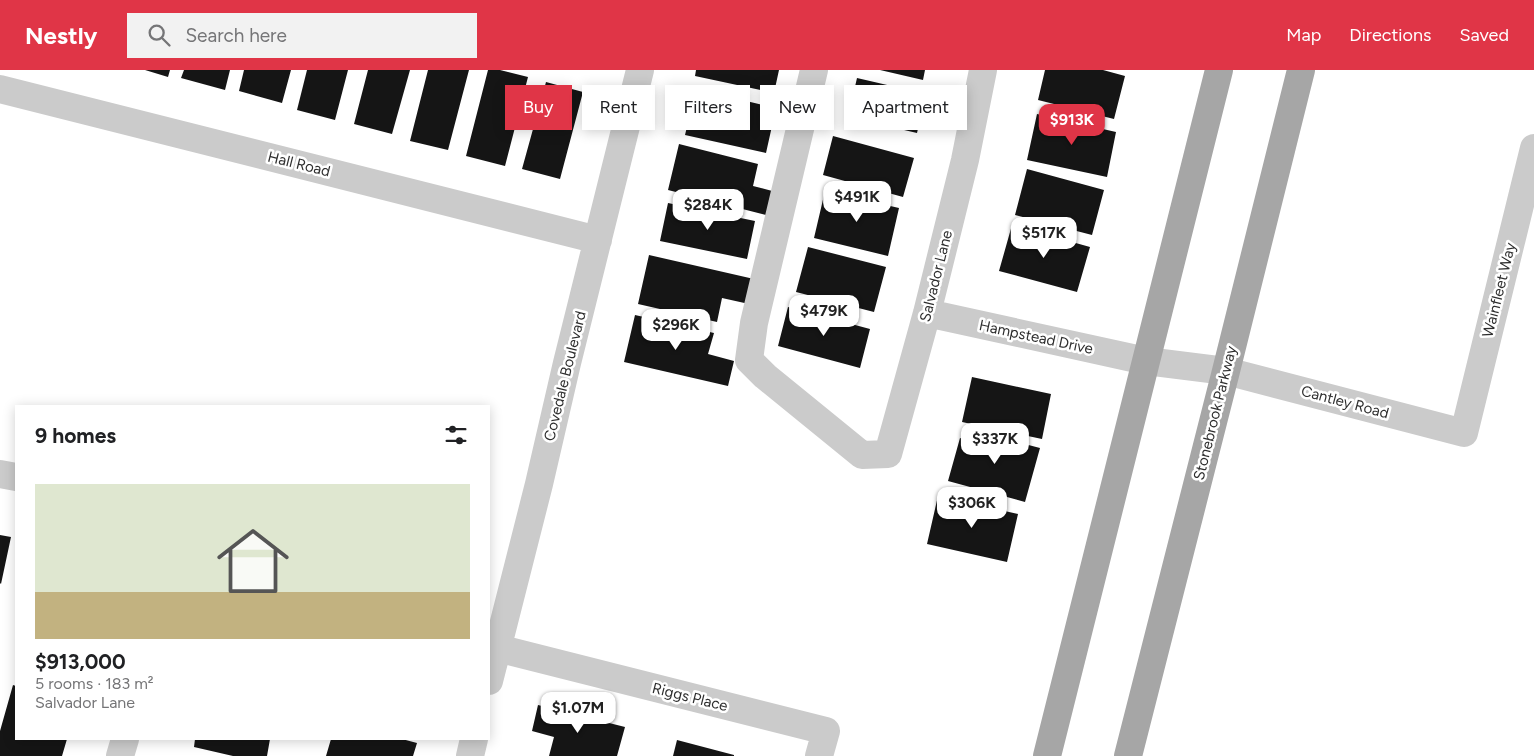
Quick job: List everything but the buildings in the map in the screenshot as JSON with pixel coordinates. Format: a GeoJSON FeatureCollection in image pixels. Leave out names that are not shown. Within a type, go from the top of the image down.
{"type":"FeatureCollection","features":[{"type":"Feature","properties":{"kind":"main road"},"geometry":{"type":"LineString","coordinates":[[1047,756],[1219,70]]}},
{"type":"Feature","properties":{"kind":"main road","name":"Stonebrook Parkway"},"geometry":{"type":"LineString","coordinates":[[1128,756],[1301,70]]}},
{"type":"Feature","properties":{"kind":"street","name":"Salvador Lane"},"geometry":{"type":"LineString","coordinates":[[814,70],[754,323],[750,360],[765,376],[862,455],[888,454],[927,313],[970,140],[983,70]]}},
{"type":"Feature","properties":{"kind":"street","name":"Covedale Boulevard"},"geometry":{"type":"LineString","coordinates":[[490,677],[598,240],[635,71]]}},
{"type":"Feature","properties":{"kind":"street","name":"Hall Road"},"geometry":{"type":"LineString","coordinates":[[0,89],[598,240]]}},
{"type":"Feature","properties":{"kind":"street","name":"Wainfleet Way"},"geometry":{"type":"LineString","coordinates":[[1464,432],[1534,148]]}},
{"type":"Feature","properties":{"kind":"street","name":"Hampstead Drive"},"geometry":{"type":"LineString","coordinates":[[927,313],[1146,361],[1226,371]]}},
{"type":"Feature","properties":{"kind":"street","name":"Cantley Road"},"geometry":{"type":"LineString","coordinates":[[1226,371],[1464,432]]}},
{"type":"Feature","properties":{"kind":"street"},"geometry":{"type":"LineString","coordinates":[[0,474],[15,477]]}},
{"type":"Feature","properties":{"kind":"street","name":"Riggs Place"},"geometry":{"type":"LineString","coordinates":[[497,648],[823,744]]}},
{"type":"Feature","properties":{"kind":"street"},"geometry":{"type":"LineString","coordinates":[[120,756],[125,740]]}},
{"type":"Feature","properties":{"kind":"street"},"geometry":{"type":"LineString","coordinates":[[470,756],[474,740]]}}]}
